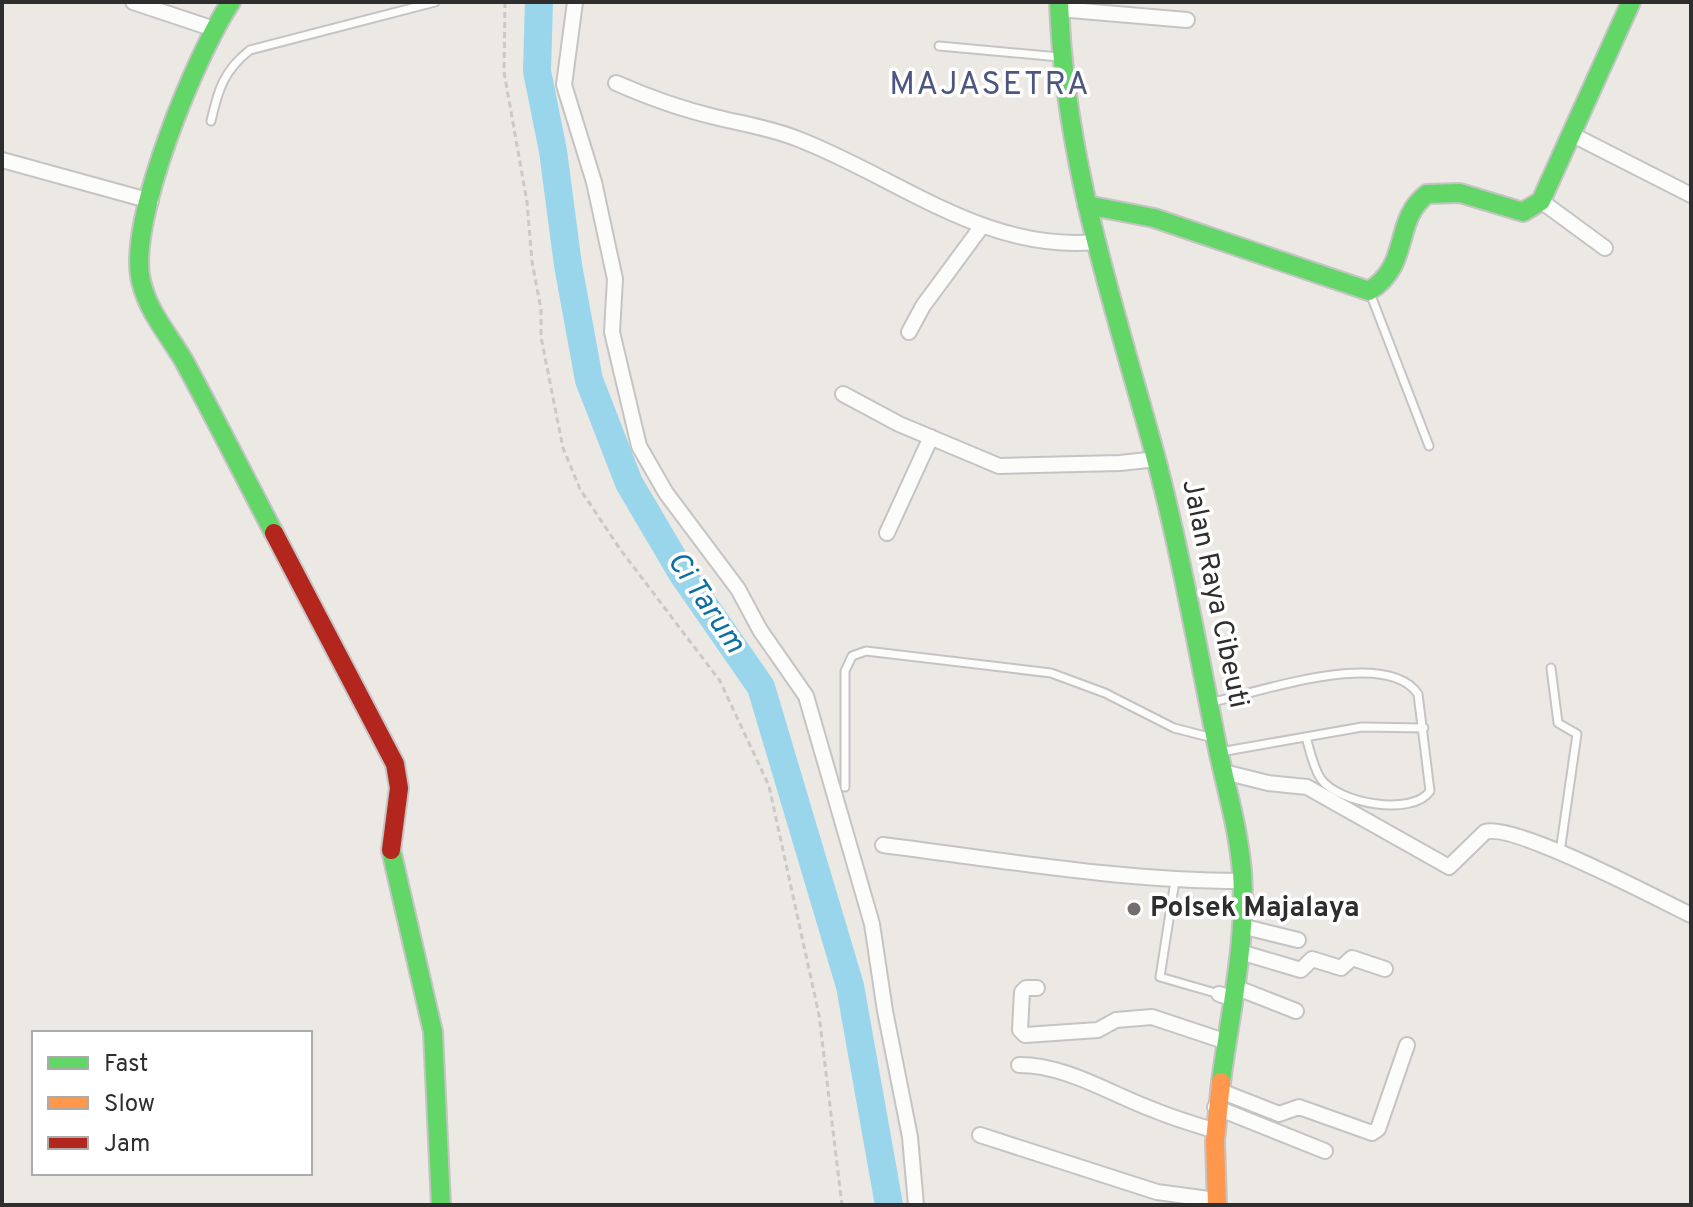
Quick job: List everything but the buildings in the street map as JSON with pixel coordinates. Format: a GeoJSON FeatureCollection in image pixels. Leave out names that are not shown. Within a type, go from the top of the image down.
{"type":"FeatureCollection","features":[{"type":"Feature","properties":{"kind":"street"},"geometry":{"type":"LineString","coordinates":[[133,2],[211,28]]}},
{"type":"Feature","properties":{"kind":"street"},"geometry":{"type":"LineString","coordinates":[[231,2],[211,28],[179,99],[151,201],[139,268],[142,290],[268,519],[400,779],[402,789],[390,840],[391,858],[432,1023],[441,1205]]}},
{"type":"Feature","properties":{"kind":"street"},"geometry":{"type":"LineString","coordinates":[[575,2],[564,85],[594,182],[615,279],[612,332],[639,446],[666,493],[738,589],[760,630],[806,696],[872,924],[885,1011],[910,1137],[916,1205]]}},
{"type":"Feature","properties":{"kind":"street"},"geometry":{"type":"LineString","coordinates":[[1087,205],[1154,218],[1369,291],[1384,282],[1392,271],[1413,208],[1422,196],[1436,191],[1456,193],[1523,212],[1541,201],[1631,2]]}},
{"type":"Feature","properties":{"kind":"street"},"geometry":{"type":"LineString","coordinates":[[1059,6],[1187,20]]}},
{"type":"Feature","properties":{"kind":"street","name":"Jalan Raya Cibeuti"},"geometry":{"type":"LineString","coordinates":[[1059,6],[1061,57],[1095,242],[1157,459],[1218,745],[1228,773],[1242,881],[1241,926],[1240,952],[1228,993],[1213,1130],[1217,1202]]}},
{"type":"Feature","properties":{"kind":"street"},"geometry":{"type":"LineString","coordinates":[[616,83],[681,107],[798,139],[982,226],[1025,240],[1059,245],[1095,242]]}},
{"type":"Feature","properties":{"kind":"street"},"geometry":{"type":"LineString","coordinates":[[1573,135],[1691,195]]}},
{"type":"Feature","properties":{"kind":"street"},"geometry":{"type":"LineString","coordinates":[[2,160],[151,201]]}},
{"type":"Feature","properties":{"kind":"street"},"geometry":{"type":"LineString","coordinates":[[1541,201],[1605,248]]}},
{"type":"Feature","properties":{"kind":"street"},"geometry":{"type":"LineString","coordinates":[[909,332],[923,306],[982,226]]}},
{"type":"Feature","properties":{"kind":"street"},"geometry":{"type":"LineString","coordinates":[[843,394],[931,437],[1006,467],[1157,459]]}},
{"type":"Feature","properties":{"kind":"street"},"geometry":{"type":"LineString","coordinates":[[887,533],[931,437]]}},
{"type":"Feature","properties":{"kind":"street"},"geometry":{"type":"LineString","coordinates":[[1228,773],[1268,783],[1307,787],[1445,866],[1452,866],[1485,832],[1492,830],[1560,853],[1691,915]]}},
{"type":"Feature","properties":{"kind":"street"},"geometry":{"type":"LineString","coordinates":[[883,845],[1175,881],[1242,881]]}},
{"type":"Feature","properties":{"kind":"street"},"geometry":{"type":"LineString","coordinates":[[1241,926],[1298,940]]}},
{"type":"Feature","properties":{"kind":"street"},"geometry":{"type":"LineString","coordinates":[[1240,952],[1301,970],[1312,959],[1341,968],[1352,958],[1385,969]]}},
{"type":"Feature","properties":{"kind":"street"},"geometry":{"type":"LineString","coordinates":[[1037,988],[1026,988],[1022,992],[1020,1030],[1025,1035],[1098,1030],[1116,1020],[1152,1017],[1224,1041]]}},
{"type":"Feature","properties":{"kind":"street"},"geometry":{"type":"LineString","coordinates":[[1228,993],[1296,1011]]}},
{"type":"Feature","properties":{"kind":"street"},"geometry":{"type":"LineString","coordinates":[[1216,1098],[1279,1114],[1299,1107],[1372,1133],[1378,1129],[1407,1045]]}},
{"type":"Feature","properties":{"kind":"street"},"geometry":{"type":"LineString","coordinates":[[1019,1065],[1063,1072],[1154,1110],[1213,1130]]}},
{"type":"Feature","properties":{"kind":"street"},"geometry":{"type":"LineString","coordinates":[[1216,1098],[1325,1151]]}},
{"type":"Feature","properties":{"kind":"street"},"geometry":{"type":"LineString","coordinates":[[980,1135],[1157,1192],[1217,1202]]}},
{"type":"Feature","properties":{"kind":"lane"},"geometry":{"type":"LineString","coordinates":[[211,121],[220,82],[236,61],[250,50],[435,2]]}},
{"type":"Feature","properties":{"kind":"lane"},"geometry":{"type":"LineString","coordinates":[[939,46],[1061,57]]}},
{"type":"Feature","properties":{"kind":"lane"},"geometry":{"type":"LineString","coordinates":[[1369,291],[1429,446]]}},
{"type":"Feature","properties":{"kind":"lane"},"geometry":{"type":"LineString","coordinates":[[845,787],[845,671],[852,656],[866,651],[1051,673],[1105,693],[1174,728],[1218,745],[1306,737],[1362,727],[1424,728]]}},
{"type":"Feature","properties":{"kind":"lane"},"geometry":{"type":"LineString","coordinates":[[1551,668],[1558,723],[1577,734],[1560,853]]}},
{"type":"Feature","properties":{"kind":"lane"},"geometry":{"type":"LineString","coordinates":[[1210,702],[1363,671],[1389,673],[1407,681],[1418,694],[1430,791],[1417,803],[1358,801],[1334,791],[1321,779],[1306,737]]}},
{"type":"Feature","properties":{"kind":"lane"},"geometry":{"type":"LineString","coordinates":[[1175,881],[1160,977],[1228,993]]}},
{"type":"Feature","properties":{"kind":"path"},"geometry":{"type":"LineString","coordinates":[[505,2],[504,72],[527,202],[532,262],[541,309],[541,337],[563,448],[580,489],[620,549],[720,681],[769,786],[819,1015],[842,1205]]}},
{"type":"Feature","properties":{"kind":"waterway","name":"Ci Tarum"},"geometry":{"type":"LineString","coordinates":[[539,2],[537,71],[553,151],[568,265],[589,380],[629,483],[682,573],[761,687],[850,986],[889,1205]]}},
{"type":"Feature","properties":{"kind":"traffic: fast"},"geometry":{"type":"LineString","coordinates":[[231,2],[183,97],[154,180],[139,254],[141,281],[154,313],[184,361],[274,533]]}},
{"type":"Feature","properties":{"kind":"traffic: fast"},"geometry":{"type":"LineString","coordinates":[[1059,2],[1063,60],[1080,173],[1171,522],[1240,854],[1243,899],[1240,951],[1221,1082]]}},
{"type":"Feature","properties":{"kind":"traffic: fast"},"geometry":{"type":"LineString","coordinates":[[1087,205],[1154,218],[1369,291],[1391,268],[1409,217],[1427,194],[1460,193],[1523,212],[1541,201],[1631,2]]}},
{"type":"Feature","properties":{"kind":"traffic: fast"},"geometry":{"type":"LineString","coordinates":[[391,850],[433,1032],[441,1205]]}},
{"type":"Feature","properties":{"kind":"traffic: slow"},"geometry":{"type":"LineString","coordinates":[[1217,1205],[1215,1141],[1221,1082]]}},
{"type":"Feature","properties":{"kind":"traffic: jam"},"geometry":{"type":"LineString","coordinates":[[274,533],[395,764],[399,788],[391,850]]}},
{"type":"Feature","properties":{"kind":"place","name":"Polsek Majalaya"},"geometry":{"type":"Point","coordinates":[1134,909]}},
{"type":"Feature","properties":{"kind":"district","name":"MAJASETRA"},"geometry":{"type":"Point","coordinates":[990,86]}}]}
